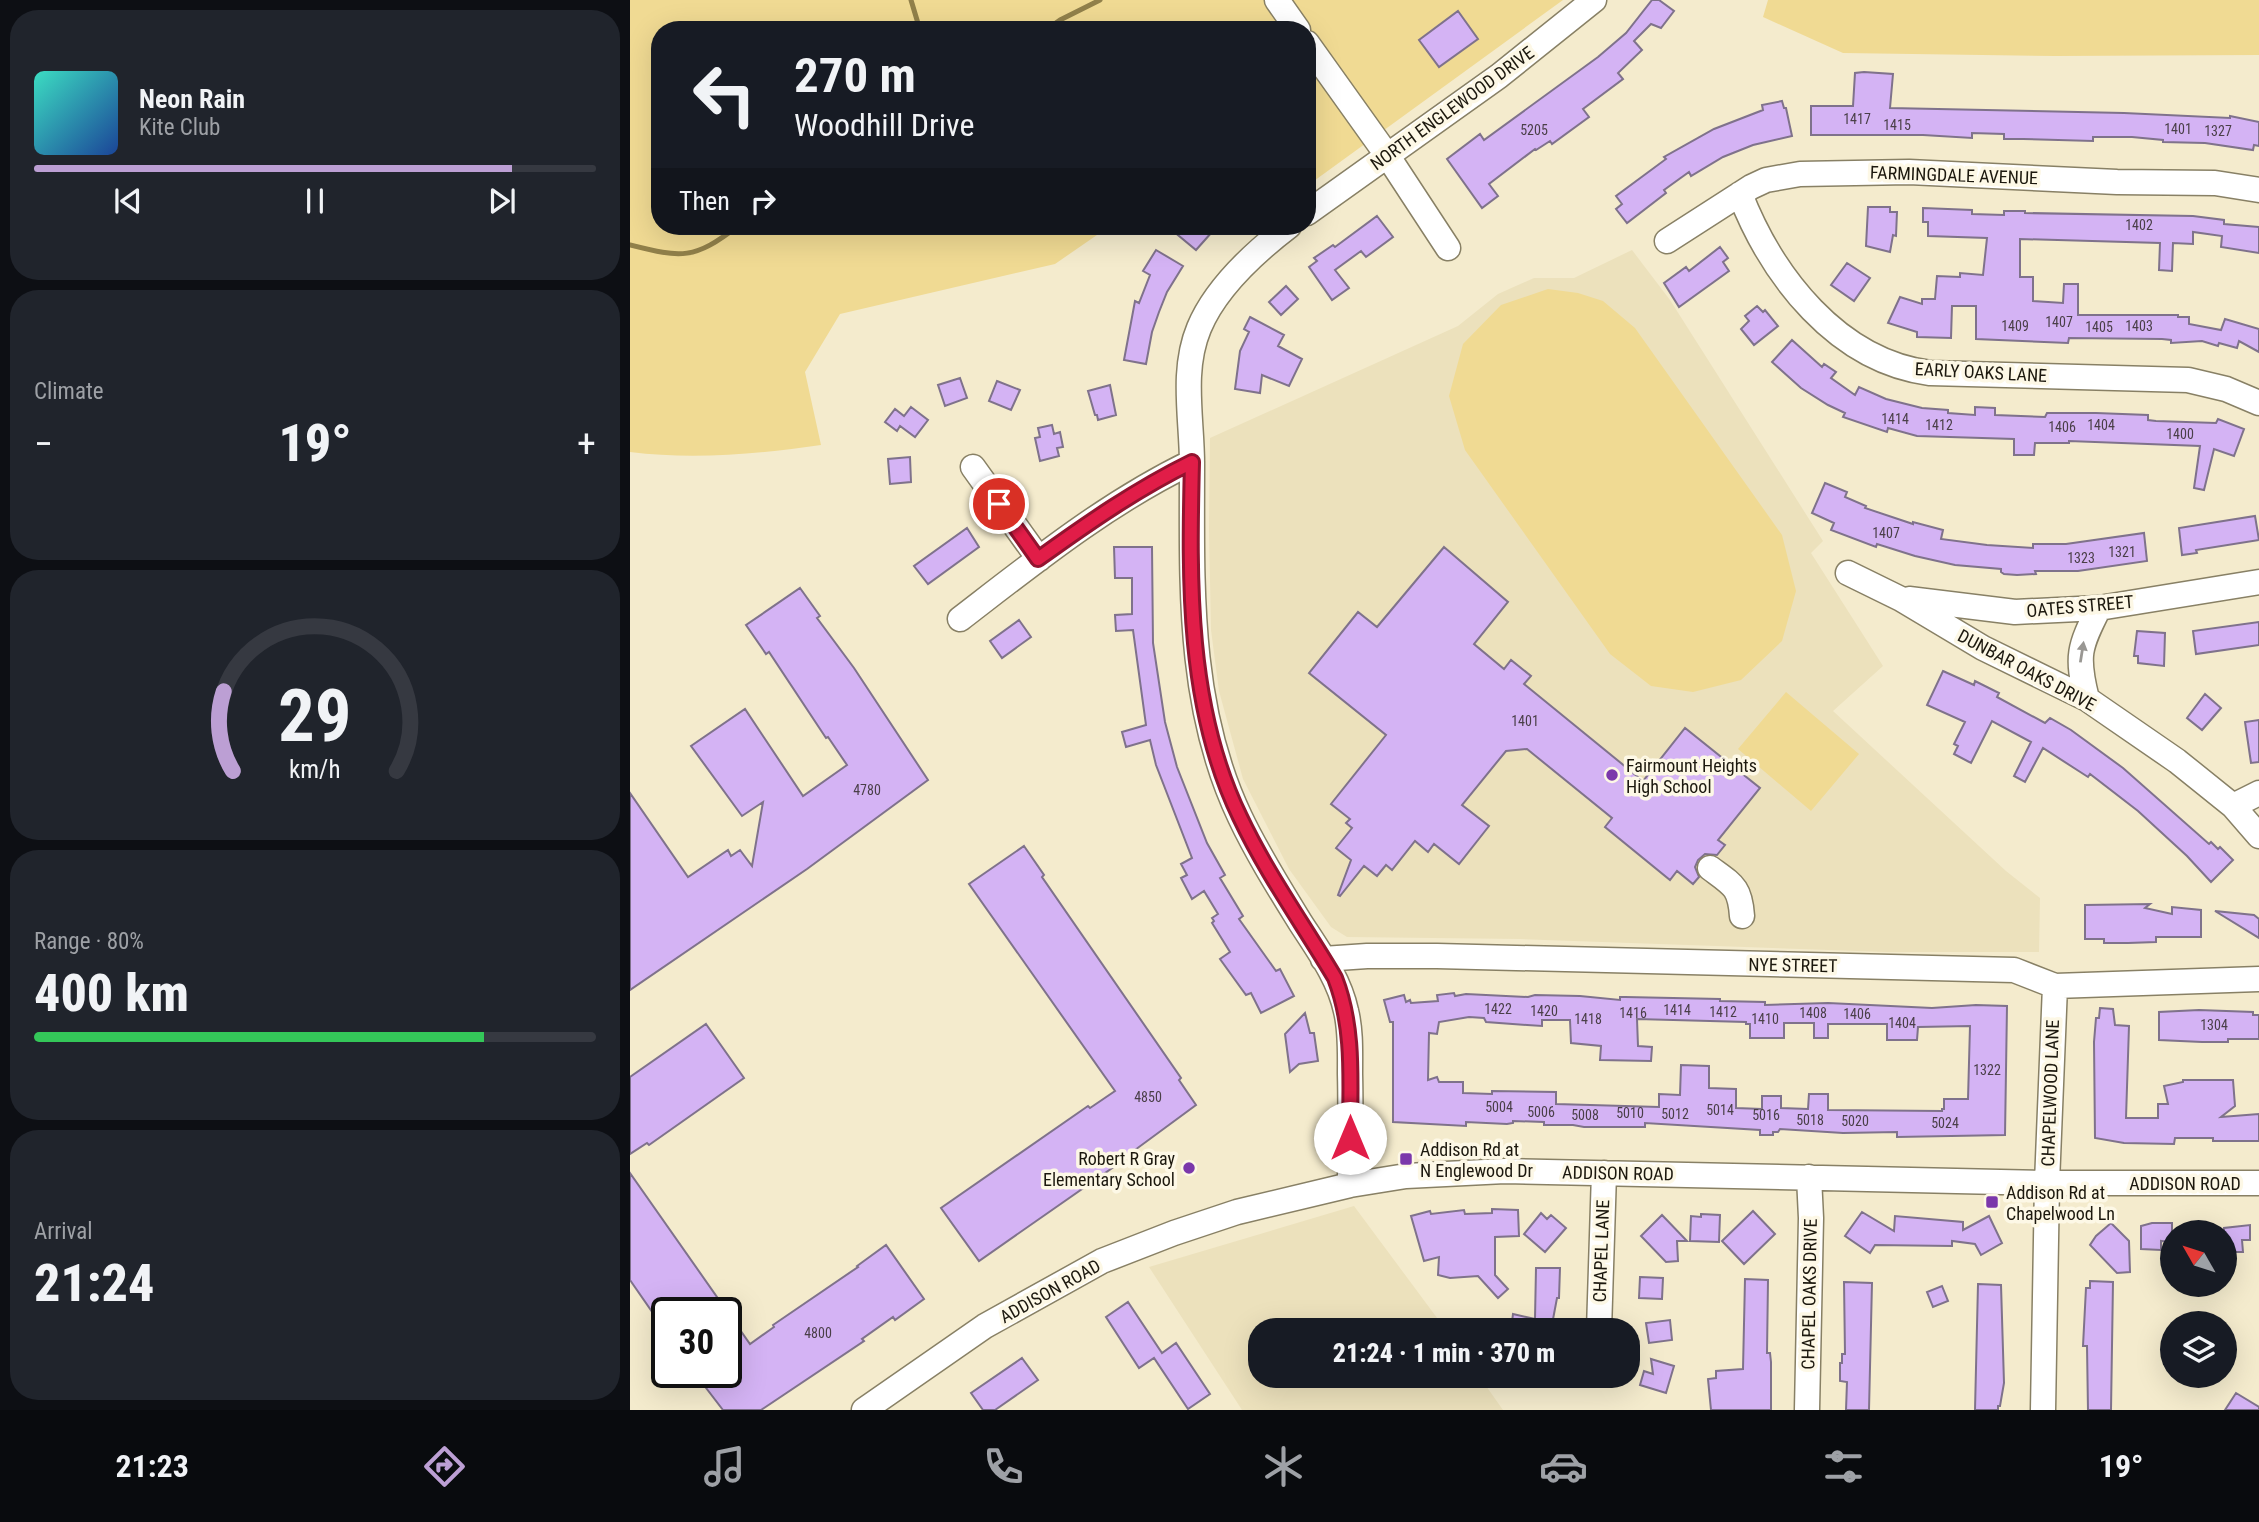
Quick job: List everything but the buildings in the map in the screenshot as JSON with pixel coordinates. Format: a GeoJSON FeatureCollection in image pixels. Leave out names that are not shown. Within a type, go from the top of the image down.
{"type":"FeatureCollection","features":[{"type":"Feature","properties":{"kind":"street","name":"NORTH ENGLEWOOD DRIVE"},"geometry":{"type":"LineString","coordinates":[[1316,206],[1499,76],[1594,0]]}},
{"type":"Feature","properties":{"kind":"street"},"geometry":{"type":"LineString","coordinates":[[1316,56],[1387,155],[1448,248]]}},
{"type":"Feature","properties":{"kind":"street","name":"FARMINGDALE AVENUE"},"geometry":{"type":"LineString","coordinates":[[1667,241],[1766,180],[1826,172],[1909,172],[2117,182],[2215,183],[2259,190]]}},
{"type":"Feature","properties":{"kind":"street","name":"EARLY OAKS LANE"},"geometry":{"type":"LineString","coordinates":[[1740,194],[1768,251],[1805,302],[1837,332],[1870,354],[1896,366],[1930,373],[2188,380],[2227,389],[2259,403]]}},
{"type":"Feature","properties":{"kind":"street"},"geometry":{"type":"LineString","coordinates":[[1279,235],[1240,270],[1222,291],[1199,328],[1190,366],[1193,611],[1202,697],[1222,776],[1240,817],[1341,993],[1349,1027],[1350,1185]]}},
{"type":"Feature","properties":{"kind":"street"},"geometry":{"type":"LineString","coordinates":[[960,619],[1038,559],[1133,493],[1192,462]]}},
{"type":"Feature","properties":{"kind":"street"},"geometry":{"type":"LineString","coordinates":[[973,467],[1038,559]]}},
{"type":"Feature","properties":{"kind":"street","name":"DUNBAR OAKS DRIVE"},"geometry":{"type":"LineString","coordinates":[[1848,573],[1901,598],[1955,633],[2087,699],[2177,761],[2233,806],[2259,836]]}},
{"type":"Feature","properties":{"kind":"street","name":"OATES STREET"},"geometry":{"type":"LineString","coordinates":[[1901,598],[2015,612],[2099,608],[2259,582]]}},
{"type":"Feature","properties":{"kind":"street"},"geometry":{"type":"LineString","coordinates":[[2087,699],[2080,671],[2081,648],[2099,608]]}},
{"type":"Feature","properties":{"kind":"street"},"geometry":{"type":"LineString","coordinates":[[2233,806],[2259,793]]}},
{"type":"Feature","properties":{"kind":"street"},"geometry":{"type":"LineString","coordinates":[[1710,868],[1735,888],[1741,897],[1742,916]]}},
{"type":"Feature","properties":{"kind":"street","name":"NYE STREET"},"geometry":{"type":"LineString","coordinates":[[1323,959],[1437,956],[2014,970],[2055,986],[2259,979]]}},
{"type":"Feature","properties":{"kind":"street","name":"CHAPELWOOD LANE"},"geometry":{"type":"LineString","coordinates":[[2043,1410],[2047,1183],[2055,986]]}},
{"type":"Feature","properties":{"kind":"street","name":"ADDISON ROAD"},"geometry":{"type":"LineString","coordinates":[[864,1410],[985,1326],[1102,1262],[1174,1233],[1237,1212],[1350,1185],[1406,1176],[1456,1172],[2047,1183],[2259,1183]]}},
{"type":"Feature","properties":{"kind":"street","name":"CHAPEL LANE"},"geometry":{"type":"LineString","coordinates":[[1599,1318],[1604,1173]]}},
{"type":"Feature","properties":{"kind":"street","name":"CHAPEL OAKS DRIVE"},"geometry":{"type":"LineString","coordinates":[[1807,1410],[1811,1218],[1809,1177]]}},
{"type":"Feature","properties":{"kind":"shaded area"},"geometry":{"type":"Polygon","coordinates":[[[630,0],[1563,0],[1316,179],[1316,21],[651,21],[651,235],[1097,235],[1055,264],[840,314],[805,372],[821,445],[702,456],[630,452],[630,0]]]}},
{"type":"Feature","properties":{"kind":"shaded area"},"geometry":{"type":"Polygon","coordinates":[[[1768,0],[2259,0],[2259,55],[1843,53],[1763,17],[1768,0]]]}},
{"type":"Feature","properties":{"kind":"shaded area"},"geometry":{"type":"Polygon","coordinates":[[[1632,250],[1670,300],[1823,541],[1811,553],[1883,666],[1833,711],[2006,871],[2040,898],[2039,952],[1886,952],[1520,939],[1347,937],[1331,927],[1289,869],[1243,779],[1219,691],[1211,630],[1210,438],[1458,326],[1498,294],[1534,278],[1574,278],[1632,250]]]}},
{"type":"Feature","properties":{"kind":"shaded area"},"geometry":{"type":"Polygon","coordinates":[[[1548,289],[1578,293],[1603,301],[1635,328],[1782,535],[1796,591],[1782,641],[1741,680],[1693,692],[1651,686],[1610,654],[1465,450],[1449,396],[1463,344],[1501,305],[1548,289]]]}},
{"type":"Feature","properties":{"kind":"shaded area"},"geometry":{"type":"Polygon","coordinates":[[[1786,692],[1859,754],[1811,811],[1738,749],[1786,692]]]}},
{"type":"Feature","properties":{"kind":"shaded area"},"geometry":{"type":"Polygon","coordinates":[[[1354,1206],[1437,1318],[1248,1318],[1248,1388],[1487,1388],[1503,1410],[1242,1410],[1149,1267],[1354,1206]]]}},
{"type":"Feature","properties":{"kind":"waterway"},"geometry":{"type":"LineString","coordinates":[[911,0],[917,21]]}},
{"type":"Feature","properties":{"kind":"waterway"},"geometry":{"type":"LineString","coordinates":[[1059,21],[1100,0]]}},
{"type":"Feature","properties":{"kind":"waterway"},"geometry":{"type":"LineString","coordinates":[[630,245],[675,254],[687,253],[710,245],[726,235]]}},
{"type":"Feature","properties":{"kind":"place","name":"Fairmount Heights High School"},"geometry":{"type":"Point","coordinates":[1612,775]}},
{"type":"Feature","properties":{"kind":"place","name":"Addison Rd at N Englewood Dr"},"geometry":{"type":"Point","coordinates":[1406,1159]}},
{"type":"Feature","properties":{"kind":"place","name":"Robert R Gray Elementary School"},"geometry":{"type":"Point","coordinates":[1189,1168]}},
{"type":"Feature","properties":{"kind":"place","name":"Addison Rd at Chapelwood Ln"},"geometry":{"type":"Point","coordinates":[1992,1202]}},
{"type":"Feature","properties":{"kind":"route"},"geometry":{"type":"LineString","coordinates":[[999,504],[1038,559],[1151,482],[1192,462],[1193,611],[1202,697],[1222,776],[1240,817],[1279,888],[1335,978],[1341,993],[1349,1027],[1350,1138]]}}]}
